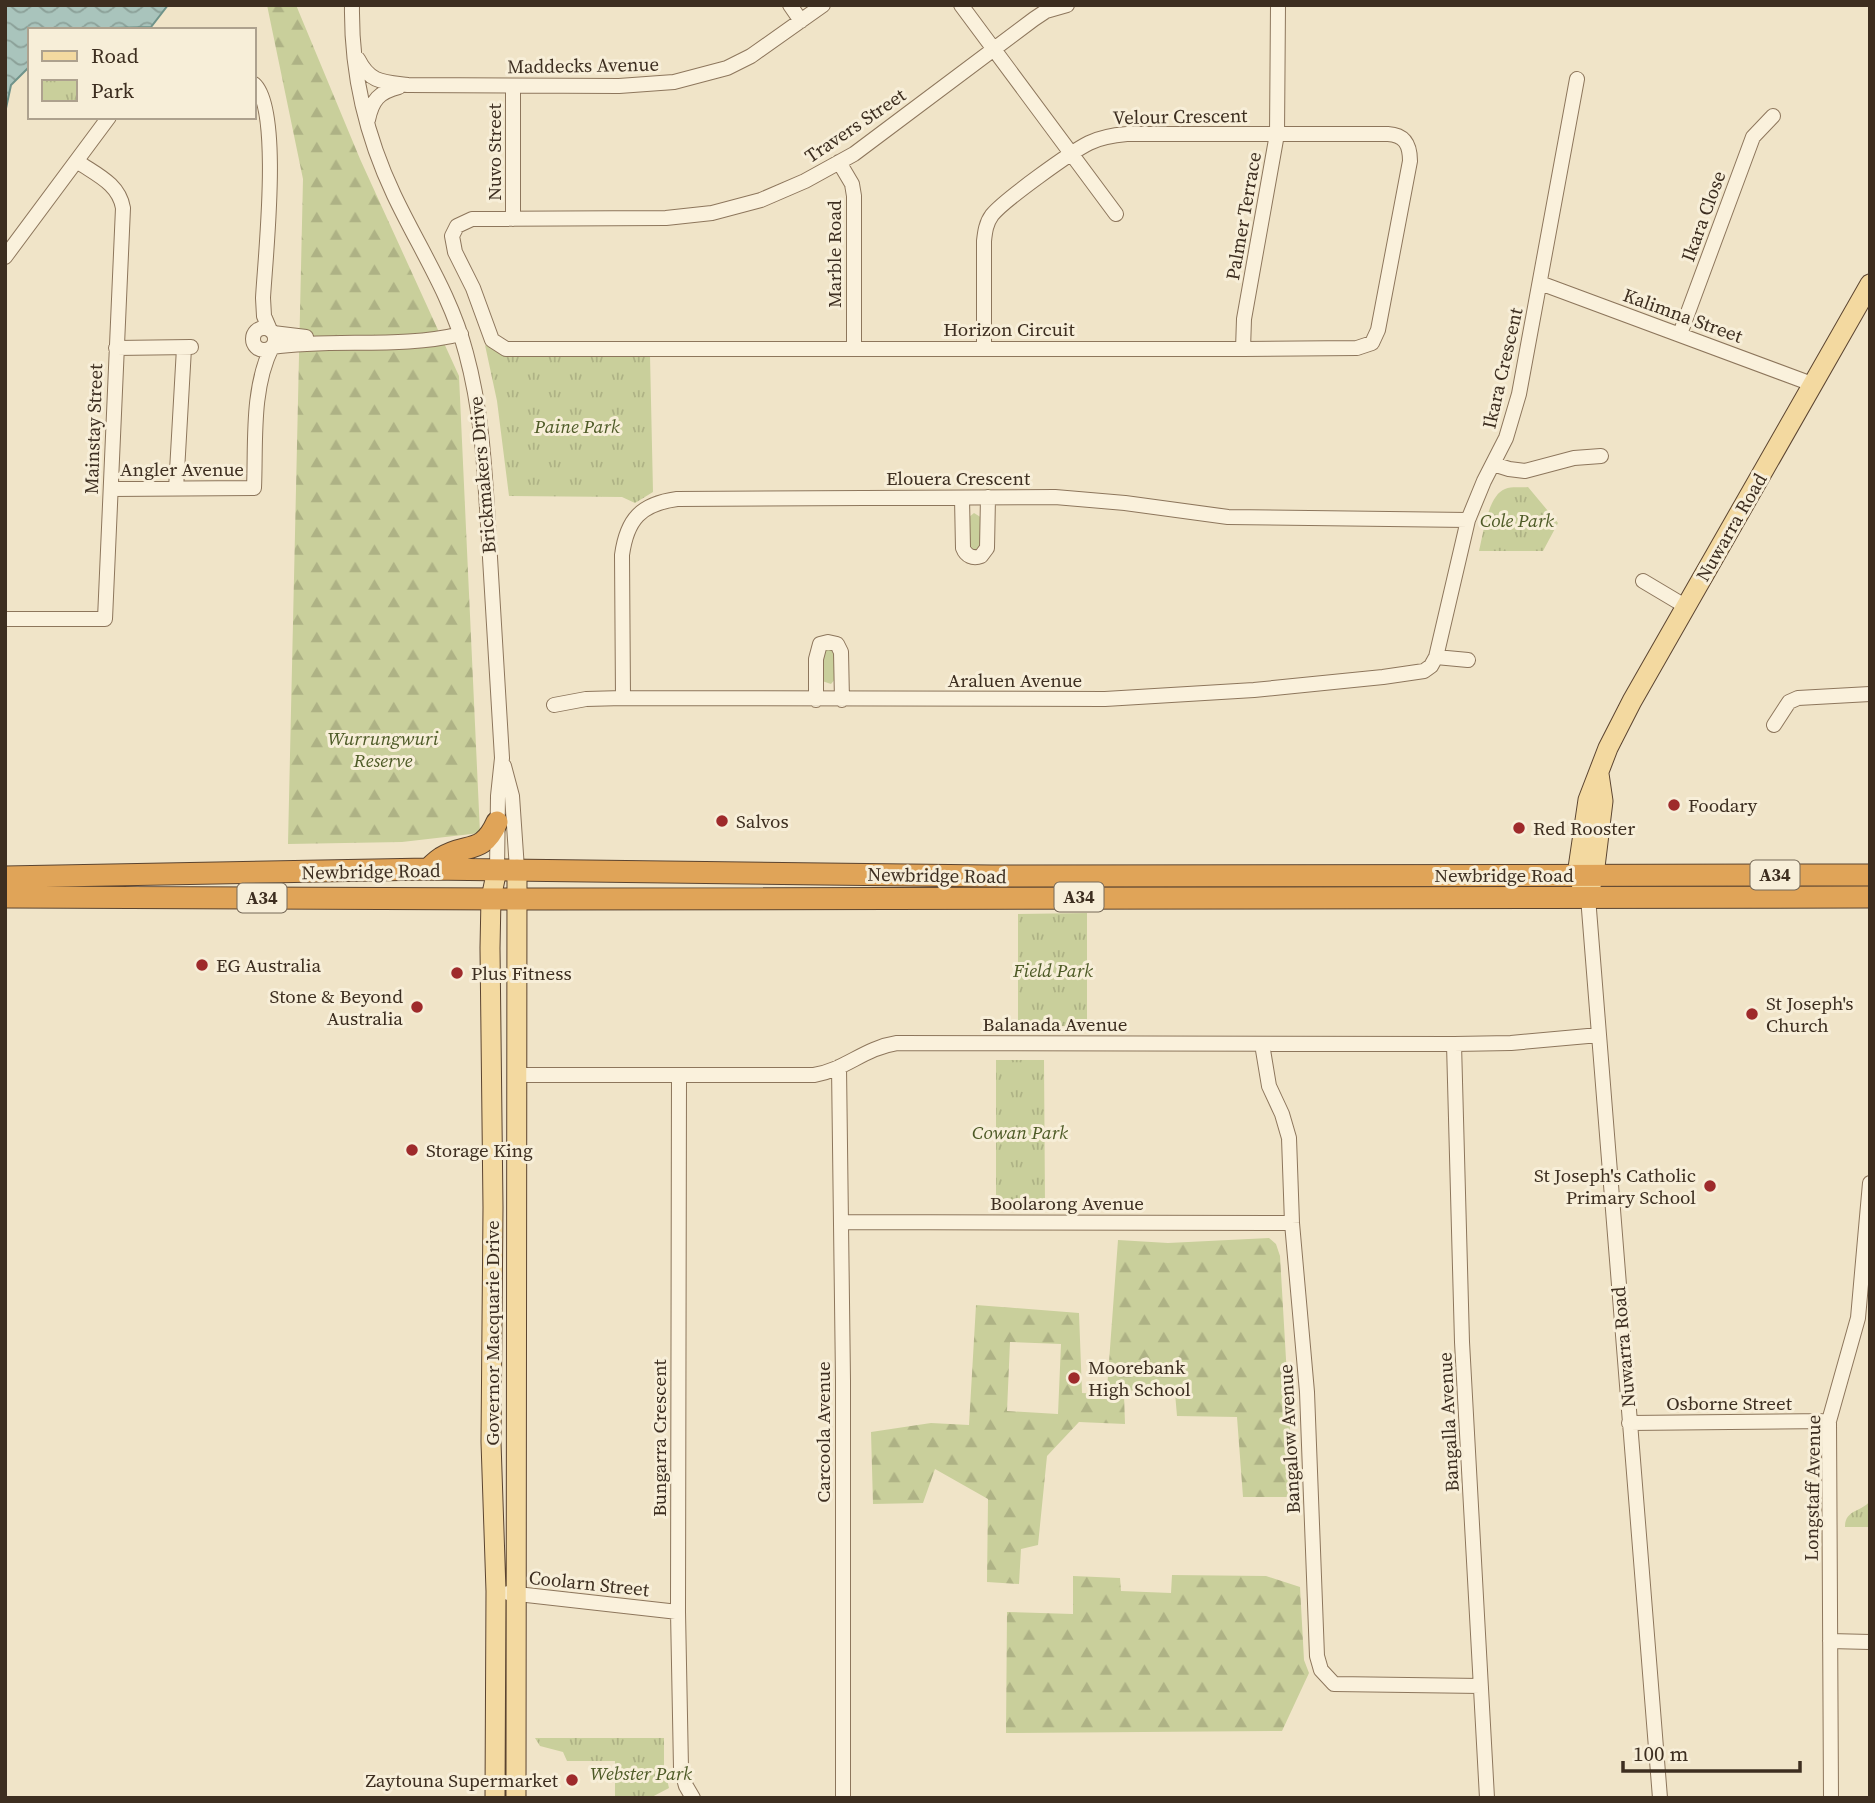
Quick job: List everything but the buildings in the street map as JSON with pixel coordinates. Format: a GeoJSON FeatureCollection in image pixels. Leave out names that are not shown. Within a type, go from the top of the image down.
{"type":"FeatureCollection","features":[{"type":"Feature","properties":{"kind":"highway"},"geometry":{"type":"LineString","coordinates":[[428,869],[442,857],[482,843],[489,838],[497,822]]}},
{"type":"Feature","properties":{"kind":"highway","name":"Newbridge Road"},"geometry":{"type":"LineString","coordinates":[[5,877],[428,869],[991,876],[1870,875]]}},
{"type":"Feature","properties":{"kind":"highway","name":"Newbridge Road"},"geometry":{"type":"LineString","coordinates":[[5,897],[1870,897]]}},
{"type":"Feature","properties":{"kind":"main road","name":"Nuwarra Road"},"geometry":{"type":"LineString","coordinates":[[1588,897],[1586,875],[1603,801],[1599,774],[1608,748],[1685,606],[1870,284]]}},
{"type":"Feature","properties":{"kind":"main road","name":"Governor Macquarie Drive"},"geometry":{"type":"LineString","coordinates":[[495,1798],[496,1591],[491,1442],[491,898],[507,870]]}},
{"type":"Feature","properties":{"kind":"main road","name":"Brickmakers Drive"},"geometry":{"type":"LineString","coordinates":[[507,870],[518,898]]}},
{"type":"Feature","properties":{"kind":"main road","name":"Governor Macquarie Drive"},"geometry":{"type":"LineString","coordinates":[[516,1798],[518,898]]}},
{"type":"Feature","properties":{"kind":"street","name":"Brickmakers Drive"},"geometry":{"type":"LineString","coordinates":[[352,5],[354,51],[367,125],[395,197],[447,296],[461,334],[480,414],[502,758],[497,822],[507,870]]}},
{"type":"Feature","properties":{"kind":"street"},"geometry":{"type":"LineString","coordinates":[[790,5],[802,21]]}},
{"type":"Feature","properties":{"kind":"street","name":"Maddecks Avenue"},"geometry":{"type":"LineString","coordinates":[[354,51],[364,71],[374,79],[408,85],[647,85],[701,76],[727,68],[751,56],[822,5]]}},
{"type":"Feature","properties":{"kind":"street"},"geometry":{"type":"LineString","coordinates":[[961,5],[1116,214]]}},
{"type":"Feature","properties":{"kind":"street","name":"Travers Street"},"geometry":{"type":"LineString","coordinates":[[513,219],[640,219],[712,213],[736,208],[785,191],[839,163],[1046,11],[1067,5]]}},
{"type":"Feature","properties":{"kind":"street","name":"Palmer Terrace"},"geometry":{"type":"LineString","coordinates":[[1243,349],[1244,319],[1277,134],[1278,5]]}},
{"type":"Feature","properties":{"kind":"street","name":"Ikara Crescent"},"geometry":{"type":"LineString","coordinates":[[1436,657],[1468,520],[1514,415],[1577,79]]}},
{"type":"Feature","properties":{"kind":"street","name":"Maddecks Avenue"},"geometry":{"type":"LineString","coordinates":[[367,125],[377,96],[384,90],[408,85]]}},
{"type":"Feature","properties":{"kind":"street","name":"Nuvo Street"},"geometry":{"type":"LineString","coordinates":[[513,86],[513,219]]}},
{"type":"Feature","properties":{"kind":"street"},"geometry":{"type":"LineString","coordinates":[[256,87],[262,95],[270,140],[263,299],[256,319],[269,339],[404,342],[434,340],[461,334]]}},
{"type":"Feature","properties":{"kind":"street","name":"Ikara Close"},"geometry":{"type":"LineString","coordinates":[[1680,334],[1753,138],[1773,116]]}},
{"type":"Feature","properties":{"kind":"street"},"geometry":{"type":"LineString","coordinates":[[5,257],[108,119]]}},
{"type":"Feature","properties":{"kind":"street","name":"Velour Crescent"},"geometry":{"type":"LineString","coordinates":[[984,349],[984,241],[991,216],[1004,204],[1088,143],[1113,135],[1277,134]]}},
{"type":"Feature","properties":{"kind":"street","name":"Horizon Circuit"},"geometry":{"type":"LineString","coordinates":[[513,219],[467,220],[457,226],[452,236],[455,252],[473,288],[492,340],[501,347],[512,350],[1243,349],[1367,346],[1375,340],[1378,330],[1410,161],[1407,143],[1395,134],[1277,134]]}},
{"type":"Feature","properties":{"kind":"street","name":"Mainstay Street"},"geometry":{"type":"LineString","coordinates":[[5,619],[105,619],[123,208],[116,188],[78,162]]}},
{"type":"Feature","properties":{"kind":"street","name":"Marble Road"},"geometry":{"type":"LineString","coordinates":[[839,163],[852,184],[854,197],[854,349]]}},
{"type":"Feature","properties":{"kind":"street","name":"Kalimna Street"},"geometry":{"type":"LineString","coordinates":[[1540,283],[1812,384]]}},
{"type":"Feature","properties":{"kind":"street","name":"Angler Avenue"},"geometry":{"type":"LineString","coordinates":[[111,489],[254,488],[258,390],[269,339]]}},
{"type":"Feature","properties":{"kind":"street"},"geometry":{"type":"LineString","coordinates":[[116,348],[188,347],[176,489]]}},
{"type":"Feature","properties":{"kind":"street"},"geometry":{"type":"LineString","coordinates":[[1493,464],[1525,471],[1574,458],[1601,456]]}},
{"type":"Feature","properties":{"kind":"street"},"geometry":{"type":"LineString","coordinates":[[962,498],[963,548],[970,556],[977,558],[983,555],[987,548],[988,497]]}},
{"type":"Feature","properties":{"kind":"street","name":"Elouera Crescent"},"geometry":{"type":"LineString","coordinates":[[623,698],[622,555],[628,528],[651,504],[677,499],[988,497],[1090,499],[1192,513],[1264,519],[1468,520]]}},
{"type":"Feature","properties":{"kind":"street"},"geometry":{"type":"LineString","coordinates":[[1643,581],[1685,606]]}},
{"type":"Feature","properties":{"kind":"street"},"geometry":{"type":"LineString","coordinates":[[816,700],[816,654],[820,644],[828,642],[837,644],[841,652],[842,699]]}},
{"type":"Feature","properties":{"kind":"street"},"geometry":{"type":"LineString","coordinates":[[1436,657],[1468,660]]}},
{"type":"Feature","properties":{"kind":"street","name":"Araluen Avenue"},"geometry":{"type":"LineString","coordinates":[[554,705],[586,699],[623,698],[1105,699],[1187,695],[1418,672],[1428,668],[1436,657]]}},
{"type":"Feature","properties":{"kind":"street"},"geometry":{"type":"LineString","coordinates":[[1774,725],[1789,702],[1798,698],[1870,694]]}},
{"type":"Feature","properties":{"kind":"street","name":"Brickmakers Drive"},"geometry":{"type":"LineString","coordinates":[[502,758],[512,796],[507,870]]}},
{"type":"Feature","properties":{"kind":"street","name":"Nuwarra Road"},"geometry":{"type":"LineString","coordinates":[[1588,897],[1660,1798]]}},
{"type":"Feature","properties":{"kind":"street","name":"Balanada Avenue"},"geometry":{"type":"LineString","coordinates":[[517,1075],[814,1075],[839,1067],[873,1048],[897,1043],[1454,1044],[1599,1035]]}},
{"type":"Feature","properties":{"kind":"street","name":"Bangalow Avenue"},"geometry":{"type":"LineString","coordinates":[[1262,1044],[1269,1086],[1289,1138],[1307,1392],[1317,1656],[1321,1670],[1335,1684],[1481,1686]]}},
{"type":"Feature","properties":{"kind":"street","name":"Bangalla Avenue"},"geometry":{"type":"LineString","coordinates":[[1454,1044],[1462,1342],[1487,1798]]}},
{"type":"Feature","properties":{"kind":"street","name":"Carcoola Avenue"},"geometry":{"type":"LineString","coordinates":[[839,1067],[843,1798]]}},
{"type":"Feature","properties":{"kind":"street","name":"Bungarra Crescent"},"geometry":{"type":"LineString","coordinates":[[679,1075],[678,1612],[681,1768],[693,1798]]}},
{"type":"Feature","properties":{"kind":"street","name":"Longstaff Avenue"},"geometry":{"type":"LineString","coordinates":[[1831,1798],[1829,1421],[1858,1318],[1870,1183]]}},
{"type":"Feature","properties":{"kind":"street","name":"Boolarong Avenue"},"geometry":{"type":"LineString","coordinates":[[841,1222],[1293,1223]]}},
{"type":"Feature","properties":{"kind":"street","name":"Osborne Street"},"geometry":{"type":"LineString","coordinates":[[1629,1423],[1829,1421]]}},
{"type":"Feature","properties":{"kind":"street","name":"Coolarn Street"},"geometry":{"type":"LineString","coordinates":[[496,1591],[678,1612]]}},
{"type":"Feature","properties":{"kind":"street"},"geometry":{"type":"LineString","coordinates":[[1830,1641],[1870,1642]]}},
{"type":"Feature","properties":{"kind":"green space","name":"Wurrungwuri Reserve"},"geometry":{"type":"Polygon","coordinates":[[[267,5],[296,5],[360,159],[459,376],[480,833],[402,842],[288,844],[303,179],[267,5]]]}},
{"type":"Feature","properties":{"kind":"green space","name":"Paine Park"},"geometry":{"type":"Polygon","coordinates":[[[485,345],[508,356],[650,355],[653,492],[635,503],[622,497],[509,496],[497,401],[485,345]]]}},
{"type":"Feature","properties":{"kind":"green space","name":"Cole Park"},"geometry":{"type":"Polygon","coordinates":[[[1528,487],[1558,523],[1543,551],[1479,551],[1494,499],[1505,489],[1528,487]]]}},
{"type":"Feature","properties":{"kind":"green space"},"geometry":{"type":"Polygon","coordinates":[[[974,513],[982,518],[983,546],[976,552],[968,548],[968,518],[974,513]]]}},
{"type":"Feature","properties":{"kind":"green space"},"geometry":{"type":"Polygon","coordinates":[[[823,648],[834,649],[836,678],[831,684],[822,681],[823,648]]]}},
{"type":"Feature","properties":{"kind":"green space","name":"Field Park"},"geometry":{"type":"Polygon","coordinates":[[[1087,913],[1087,1026],[1018,1026],[1018,914],[1087,913]]]}},
{"type":"Feature","properties":{"kind":"green space","name":"Cowan Park"},"geometry":{"type":"Polygon","coordinates":[[[996,1060],[1044,1060],[1045,1205],[996,1205],[996,1060]]]}},
{"type":"Feature","properties":{"kind":"green space"},"geometry":{"type":"Polygon","coordinates":[[[1269,1238],[1276,1244],[1280,1256],[1294,1497],[1243,1497],[1237,1417],[1177,1416],[1175,1393],[1107,1389],[1118,1240],[1168,1243],[1269,1238]]]}},
{"type":"Feature","properties":{"kind":"green space"},"geometry":{"type":"Polygon","coordinates":[[[976,1305],[1079,1313],[1082,1393],[1124,1395],[1125,1424],[1079,1422],[1047,1456],[1038,1545],[1021,1549],[1019,1584],[987,1582],[988,1499],[935,1469],[923,1503],[873,1504],[871,1432],[931,1423],[969,1425],[976,1305]],[[1010,1342],[1007,1411],[1058,1414],[1061,1344],[1010,1342]]]}},
{"type":"Feature","properties":{"kind":"green space"},"geometry":{"type":"Polygon","coordinates":[[[1870,1501],[1870,1527],[1845,1527],[1848,1517],[1870,1501]]]}},
{"type":"Feature","properties":{"kind":"green space"},"geometry":{"type":"Polygon","coordinates":[[[1172,1575],[1266,1576],[1300,1587],[1304,1660],[1309,1673],[1282,1731],[1006,1733],[1007,1612],[1073,1614],[1073,1576],[1120,1578],[1121,1591],[1171,1593],[1172,1575]]]}},
{"type":"Feature","properties":{"kind":"green space","name":"Webster Park"},"geometry":{"type":"Polygon","coordinates":[[[535,1738],[664,1738],[664,1767],[669,1788],[650,1798],[615,1798],[615,1761],[567,1761],[563,1752],[540,1746],[535,1738]]]}},
{"type":"Feature","properties":{"kind":"water"},"geometry":{"type":"Polygon","coordinates":[[[5,5],[168,5],[151,27],[28,28],[28,68],[11,85],[5,113],[5,5]]]}},
{"type":"Feature","properties":{"kind":"place","name":"Foodary"},"geometry":{"type":"Point","coordinates":[1674,805]}},
{"type":"Feature","properties":{"kind":"place","name":"Salvos"},"geometry":{"type":"Point","coordinates":[722,821]}},
{"type":"Feature","properties":{"kind":"place","name":"Red Rooster"},"geometry":{"type":"Point","coordinates":[1519,828]}},
{"type":"Feature","properties":{"kind":"place","name":"EG Australia"},"geometry":{"type":"Point","coordinates":[202,965]}},
{"type":"Feature","properties":{"kind":"place","name":"Plus Fitness"},"geometry":{"type":"Point","coordinates":[457,973]}},
{"type":"Feature","properties":{"kind":"place","name":"Stone & Beyond Australia"},"geometry":{"type":"Point","coordinates":[417,1007]}},
{"type":"Feature","properties":{"kind":"place","name":"St Joseph's Church"},"geometry":{"type":"Point","coordinates":[1752,1014]}},
{"type":"Feature","properties":{"kind":"place","name":"Storage King"},"geometry":{"type":"Point","coordinates":[412,1150]}},
{"type":"Feature","properties":{"kind":"place","name":"St Joseph's Catholic Primary School"},"geometry":{"type":"Point","coordinates":[1710,1186]}},
{"type":"Feature","properties":{"kind":"place","name":"Moorebank High School"},"geometry":{"type":"Point","coordinates":[1074,1378]}},
{"type":"Feature","properties":{"kind":"place","name":"Zaytouna Supermarket"},"geometry":{"type":"Point","coordinates":[572,1780]}}]}
